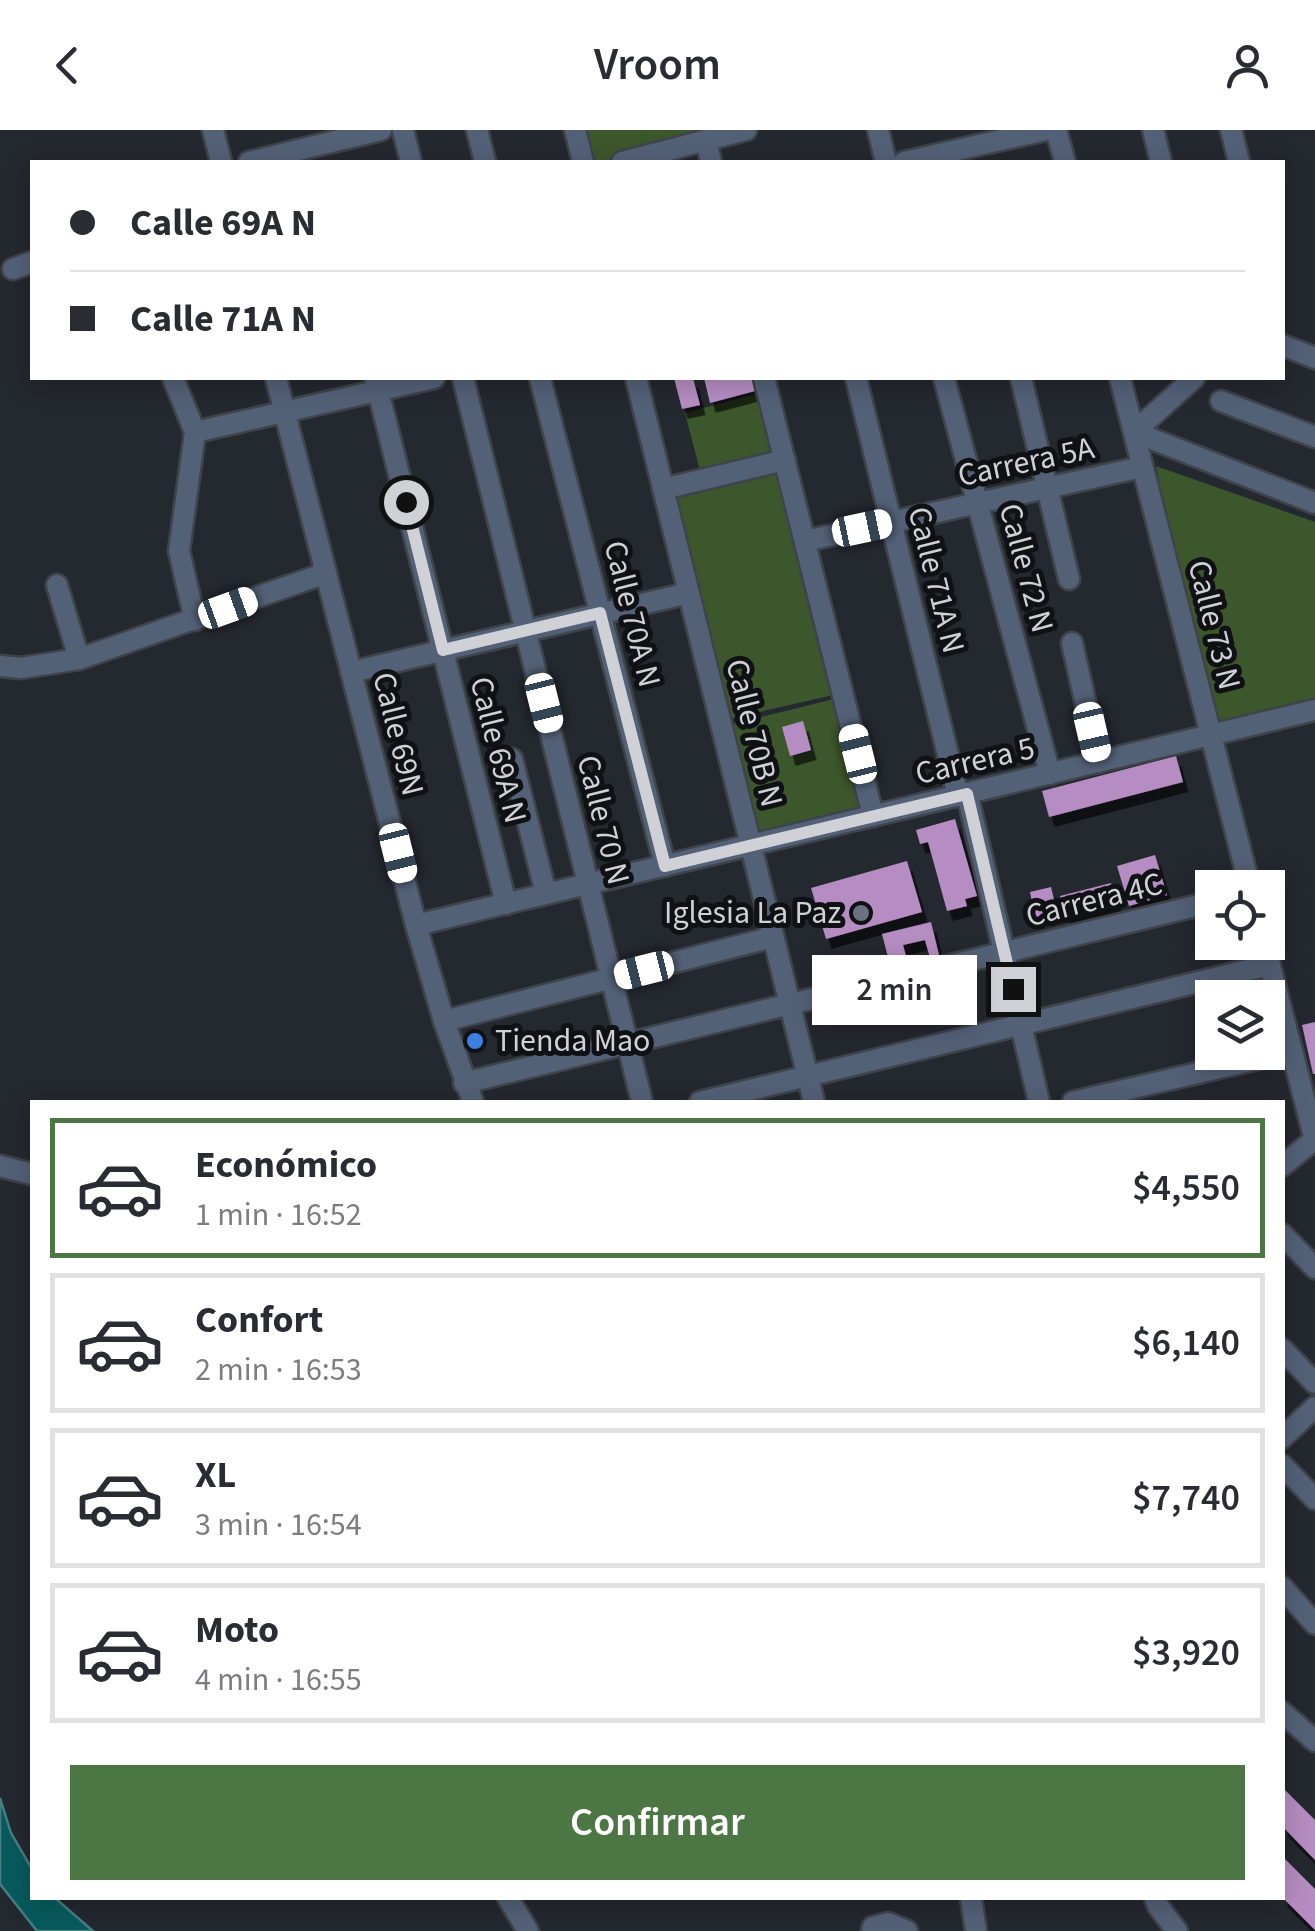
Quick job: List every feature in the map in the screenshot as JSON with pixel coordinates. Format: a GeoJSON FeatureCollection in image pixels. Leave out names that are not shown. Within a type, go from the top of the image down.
{"type":"FeatureCollection","features":[{"type":"Feature","properties":{"kind":"street"},"geometry":{"type":"LineString","coordinates":[[213,130],[220,160]]}},
{"type":"Feature","properties":{"kind":"street"},"geometry":{"type":"LineString","coordinates":[[266,160],[319,154],[381,130]]}},
{"type":"Feature","properties":{"kind":"street"},"geometry":{"type":"LineString","coordinates":[[402,130],[410,160]]}},
{"type":"Feature","properties":{"kind":"street"},"geometry":{"type":"LineString","coordinates":[[477,130],[484,160]]}},
{"type":"Feature","properties":{"kind":"street"},"geometry":{"type":"LineString","coordinates":[[575,130],[582,160]]}},
{"type":"Feature","properties":{"kind":"street"},"geometry":{"type":"LineString","coordinates":[[630,160],[746,130]]}},
{"type":"Feature","properties":{"kind":"street"},"geometry":{"type":"LineString","coordinates":[[878,130],[886,160]]}},
{"type":"Feature","properties":{"kind":"street"},"geometry":{"type":"LineString","coordinates":[[913,160],[1046,130]]}},
{"type":"Feature","properties":{"kind":"street"},"geometry":{"type":"LineString","coordinates":[[1056,130],[1064,160]]}},
{"type":"Feature","properties":{"kind":"street"},"geometry":{"type":"LineString","coordinates":[[1153,130],[1160,160]]}},
{"type":"Feature","properties":{"kind":"street"},"geometry":{"type":"LineString","coordinates":[[1231,130],[1238,160]]}},
{"type":"Feature","properties":{"kind":"street"},"geometry":{"type":"LineString","coordinates":[[706,140],[711,160]]}},
{"type":"Feature","properties":{"kind":"street"},"geometry":{"type":"LineString","coordinates":[[1285,346],[1315,358]]}},
{"type":"Feature","properties":{"kind":"street"},"geometry":{"type":"LineString","coordinates":[[173,380],[195,432],[179,551],[195,620]]}},
{"type":"Feature","properties":{"kind":"street","name":"Calle 69N"},"geometry":{"type":"LineString","coordinates":[[277,380],[416,925],[472,1100]]}},
{"type":"Feature","properties":{"kind":"street"},"geometry":{"type":"LineString","coordinates":[[195,432],[285,412],[376,384],[415,380]]}},
{"type":"Feature","properties":{"kind":"street","name":"Calle 70 N"},"geometry":{"type":"LineString","coordinates":[[464,380],[642,1100]]}},
{"type":"Feature","properties":{"kind":"street","name":"Calle 70A N"},"geometry":{"type":"LineString","coordinates":[[541,380],[665,866]]}},
{"type":"Feature","properties":{"kind":"street","name":"Calle 70B N"},"geometry":{"type":"LineString","coordinates":[[636,380],[814,1100]]}},
{"type":"Feature","properties":{"kind":"street"},"geometry":{"type":"LineString","coordinates":[[765,380],[873,816]]}},
{"type":"Feature","properties":{"kind":"street","name":"Calle 71A N"},"geometry":{"type":"LineString","coordinates":[[856,380],[1039,1100]]}},
{"type":"Feature","properties":{"kind":"street","name":"Calle 72 N"},"geometry":{"type":"LineString","coordinates":[[945,380],[1050,774]]}},
{"type":"Feature","properties":{"kind":"street"},"geometry":{"type":"LineString","coordinates":[[1022,380],[1070,580]]}},
{"type":"Feature","properties":{"kind":"street","name":"Calle 73 N"},"geometry":{"type":"LineString","coordinates":[[1121,380],[1245,870]]}},
{"type":"Feature","properties":{"kind":"street","name":"Carrera 5A"},"geometry":{"type":"LineString","coordinates":[[1134,432],[1192,380]]}},
{"type":"Feature","properties":{"kind":"street","name":"Calle 69A N"},"geometry":{"type":"LineString","coordinates":[[376,384],[506,904]]}},
{"type":"Feature","properties":{"kind":"street"},"geometry":{"type":"LineString","coordinates":[[1222,401],[1315,437]]}},
{"type":"Feature","properties":{"kind":"street"},"geometry":{"type":"LineString","coordinates":[[1134,432],[1315,504]]}},
{"type":"Feature","properties":{"kind":"street"},"geometry":{"type":"LineString","coordinates":[[663,489],[785,460]]}},
{"type":"Feature","properties":{"kind":"street","name":"Carrera 5A"},"geometry":{"type":"LineString","coordinates":[[805,541],[1142,467]]}},
{"type":"Feature","properties":{"kind":"street"},"geometry":{"type":"LineString","coordinates":[[0,666],[21,668],[79,659],[326,573]]}},
{"type":"Feature","properties":{"kind":"street"},"geometry":{"type":"LineString","coordinates":[[57,586],[79,659]]}},
{"type":"Feature","properties":{"kind":"street"},"geometry":{"type":"LineString","coordinates":[[351,672],[689,592]]}},
{"type":"Feature","properties":{"kind":"street"},"geometry":{"type":"LineString","coordinates":[[1072,643],[1099,762]]}},
{"type":"Feature","properties":{"kind":"street","name":"Carrera 5"},"geometry":{"type":"LineString","coordinates":[[416,925],[1315,710]]}},
{"type":"Feature","properties":{"kind":"street"},"geometry":{"type":"LineString","coordinates":[[512,759],[546,894]]}},
{"type":"Feature","properties":{"kind":"street","name":"Carrera 4C"},"geometry":{"type":"LineString","coordinates":[[464,1082],[1195,906]]}},
{"type":"Feature","properties":{"kind":"street"},"geometry":{"type":"LineString","coordinates":[[444,1021],[773,937]]}},
{"type":"Feature","properties":{"kind":"street"},"geometry":{"type":"LineString","coordinates":[[1269,960],[1315,1141]]}},
{"type":"Feature","properties":{"kind":"street"},"geometry":{"type":"LineString","coordinates":[[708,1100],[1270,965]]}},
{"type":"Feature","properties":{"kind":"street"},"geometry":{"type":"LineString","coordinates":[[1082,1100],[1292,1051]]}},
{"type":"Feature","properties":{"kind":"street"},"geometry":{"type":"LineString","coordinates":[[1285,1147],[1315,1141]]}},
{"type":"Feature","properties":{"kind":"street"},"geometry":{"type":"LineString","coordinates":[[1285,1164],[1315,1141]]}},
{"type":"Feature","properties":{"kind":"street"},"geometry":{"type":"LineString","coordinates":[[0,1166],[30,1174]]}},
{"type":"Feature","properties":{"kind":"street"},"geometry":{"type":"LineString","coordinates":[[1285,1237],[1315,1268]]}},
{"type":"Feature","properties":{"kind":"street"},"geometry":{"type":"LineString","coordinates":[[1285,1353],[1315,1383]]}},
{"type":"Feature","properties":{"kind":"street"},"geometry":{"type":"LineString","coordinates":[[1285,1435],[1315,1407]]}},
{"type":"Feature","properties":{"kind":"street"},"geometry":{"type":"LineString","coordinates":[[1285,1468],[1315,1499]]}},
{"type":"Feature","properties":{"kind":"street"},"geometry":{"type":"LineString","coordinates":[[1285,1590],[1315,1624]]}},
{"type":"Feature","properties":{"kind":"street"},"geometry":{"type":"LineString","coordinates":[[1285,1714],[1313,1734]]}},
{"type":"Feature","properties":{"kind":"street"},"geometry":{"type":"LineString","coordinates":[[509,1900],[528,1931]]}},
{"type":"Feature","properties":{"kind":"street"},"geometry":{"type":"LineString","coordinates":[[971,1900],[976,1931]]}},
{"type":"Feature","properties":{"kind":"street"},"geometry":{"type":"LineString","coordinates":[[1156,1900],[1177,1931]]}},
{"type":"Feature","properties":{"kind":"street"},"geometry":{"type":"LineString","coordinates":[[872,1931],[888,1922],[907,1931]]}},
{"type":"Feature","properties":{"kind":"green space"},"geometry":{"type":"Polygon","coordinates":[[[583,130],[721,130],[610,160],[589,160],[583,130]]]}},
{"type":"Feature","properties":{"kind":"green space"},"geometry":{"type":"Polygon","coordinates":[[[763,392],[779,455],[701,475],[685,413],[763,392]]]}},
{"type":"Feature","properties":{"kind":"green space"},"geometry":{"type":"Polygon","coordinates":[[[785,460],[842,693],[720,721],[663,489],[785,460]]]}},
{"type":"Feature","properties":{"kind":"green space"},"geometry":{"type":"Polygon","coordinates":[[[1156,466],[1315,522],[1315,710],[1211,735],[1156,466]]]}},
{"type":"Feature","properties":{"kind":"green space"},"geometry":{"type":"Polygon","coordinates":[[[838,698],[865,814],[759,838],[732,724],[838,698]]]}},
{"type":"Feature","properties":{"kind":"water"},"geometry":{"type":"Polygon","coordinates":[[[0,1798],[11,1833],[30,1866],[30,1900],[57,1900],[93,1931],[37,1931],[0,1884],[0,1798]]]}},
{"type":"Feature","properties":{"kind":"building"},"geometry":{"type":"Polygon","coordinates":[[[675,380],[694,380],[700,405],[682,409],[675,380]]]}},
{"type":"Feature","properties":{"kind":"building"},"geometry":{"type":"Polygon","coordinates":[[[704,380],[752,380],[755,391],[710,403],[704,380]]]}},
{"type":"Feature","properties":{"kind":"building"},"geometry":{"type":"Polygon","coordinates":[[[803,721],[811,750],[790,756],[782,727],[803,721]]]}},
{"type":"Feature","properties":{"kind":"building"},"geometry":{"type":"Polygon","coordinates":[[[1176,756],[1183,782],[1049,817],[1042,791],[1176,756]]]}},
{"type":"Feature","properties":{"kind":"building"},"geometry":{"type":"Polygon","coordinates":[[[955,819],[977,896],[965,899],[967,906],[947,911],[928,842],[920,844],[916,830],[955,819]]]}},
{"type":"Feature","properties":{"kind":"building"},"geometry":{"type":"Polygon","coordinates":[[[1155,855],[1167,895],[1129,906],[1117,866],[1155,855]]]}},
{"type":"Feature","properties":{"kind":"building"},"geometry":{"type":"Polygon","coordinates":[[[907,861],[922,912],[826,939],[811,888],[907,861]]]}},
{"type":"Feature","properties":{"kind":"building"},"geometry":{"type":"Polygon","coordinates":[[[1111,883],[1117,905],[1066,918],[1060,896],[1111,883]]]}},
{"type":"Feature","properties":{"kind":"building"},"geometry":{"type":"Polygon","coordinates":[[[1051,887],[1057,912],[1035,917],[1030,892],[1051,887]]]}},
{"type":"Feature","properties":{"kind":"building"},"geometry":{"type":"Polygon","coordinates":[[[931,922],[939,955],[930,958],[925,940],[903,945],[906,956],[889,961],[882,934],[931,922]]]}},
{"type":"Feature","properties":{"kind":"building"},"geometry":{"type":"Polygon","coordinates":[[[1315,1022],[1315,1074],[1313,1074],[1302,1025],[1315,1022]]]}},
{"type":"Feature","properties":{"kind":"building"},"geometry":{"type":"Polygon","coordinates":[[[1285,1790],[1315,1820],[1315,1860],[1285,1829],[1285,1790]]]}},
{"type":"Feature","properties":{"kind":"building"},"geometry":{"type":"Polygon","coordinates":[[[1285,1859],[1315,1889],[1315,1930],[1285,1900],[1285,1859]]]}},
{"type":"Feature","properties":{"kind":"place","name":"Iglesia La Paz"},"geometry":{"type":"Point","coordinates":[861,913]}},
{"type":"Feature","properties":{"kind":"place","name":"Tienda Mao"},"geometry":{"type":"Point","coordinates":[475,1041]}},
{"type":"Feature","properties":{"kind":"route"},"geometry":{"type":"LineString","coordinates":[[406,502],[443,650],[600,613],[665,866],[967,794],[1013,989]]}}]}
